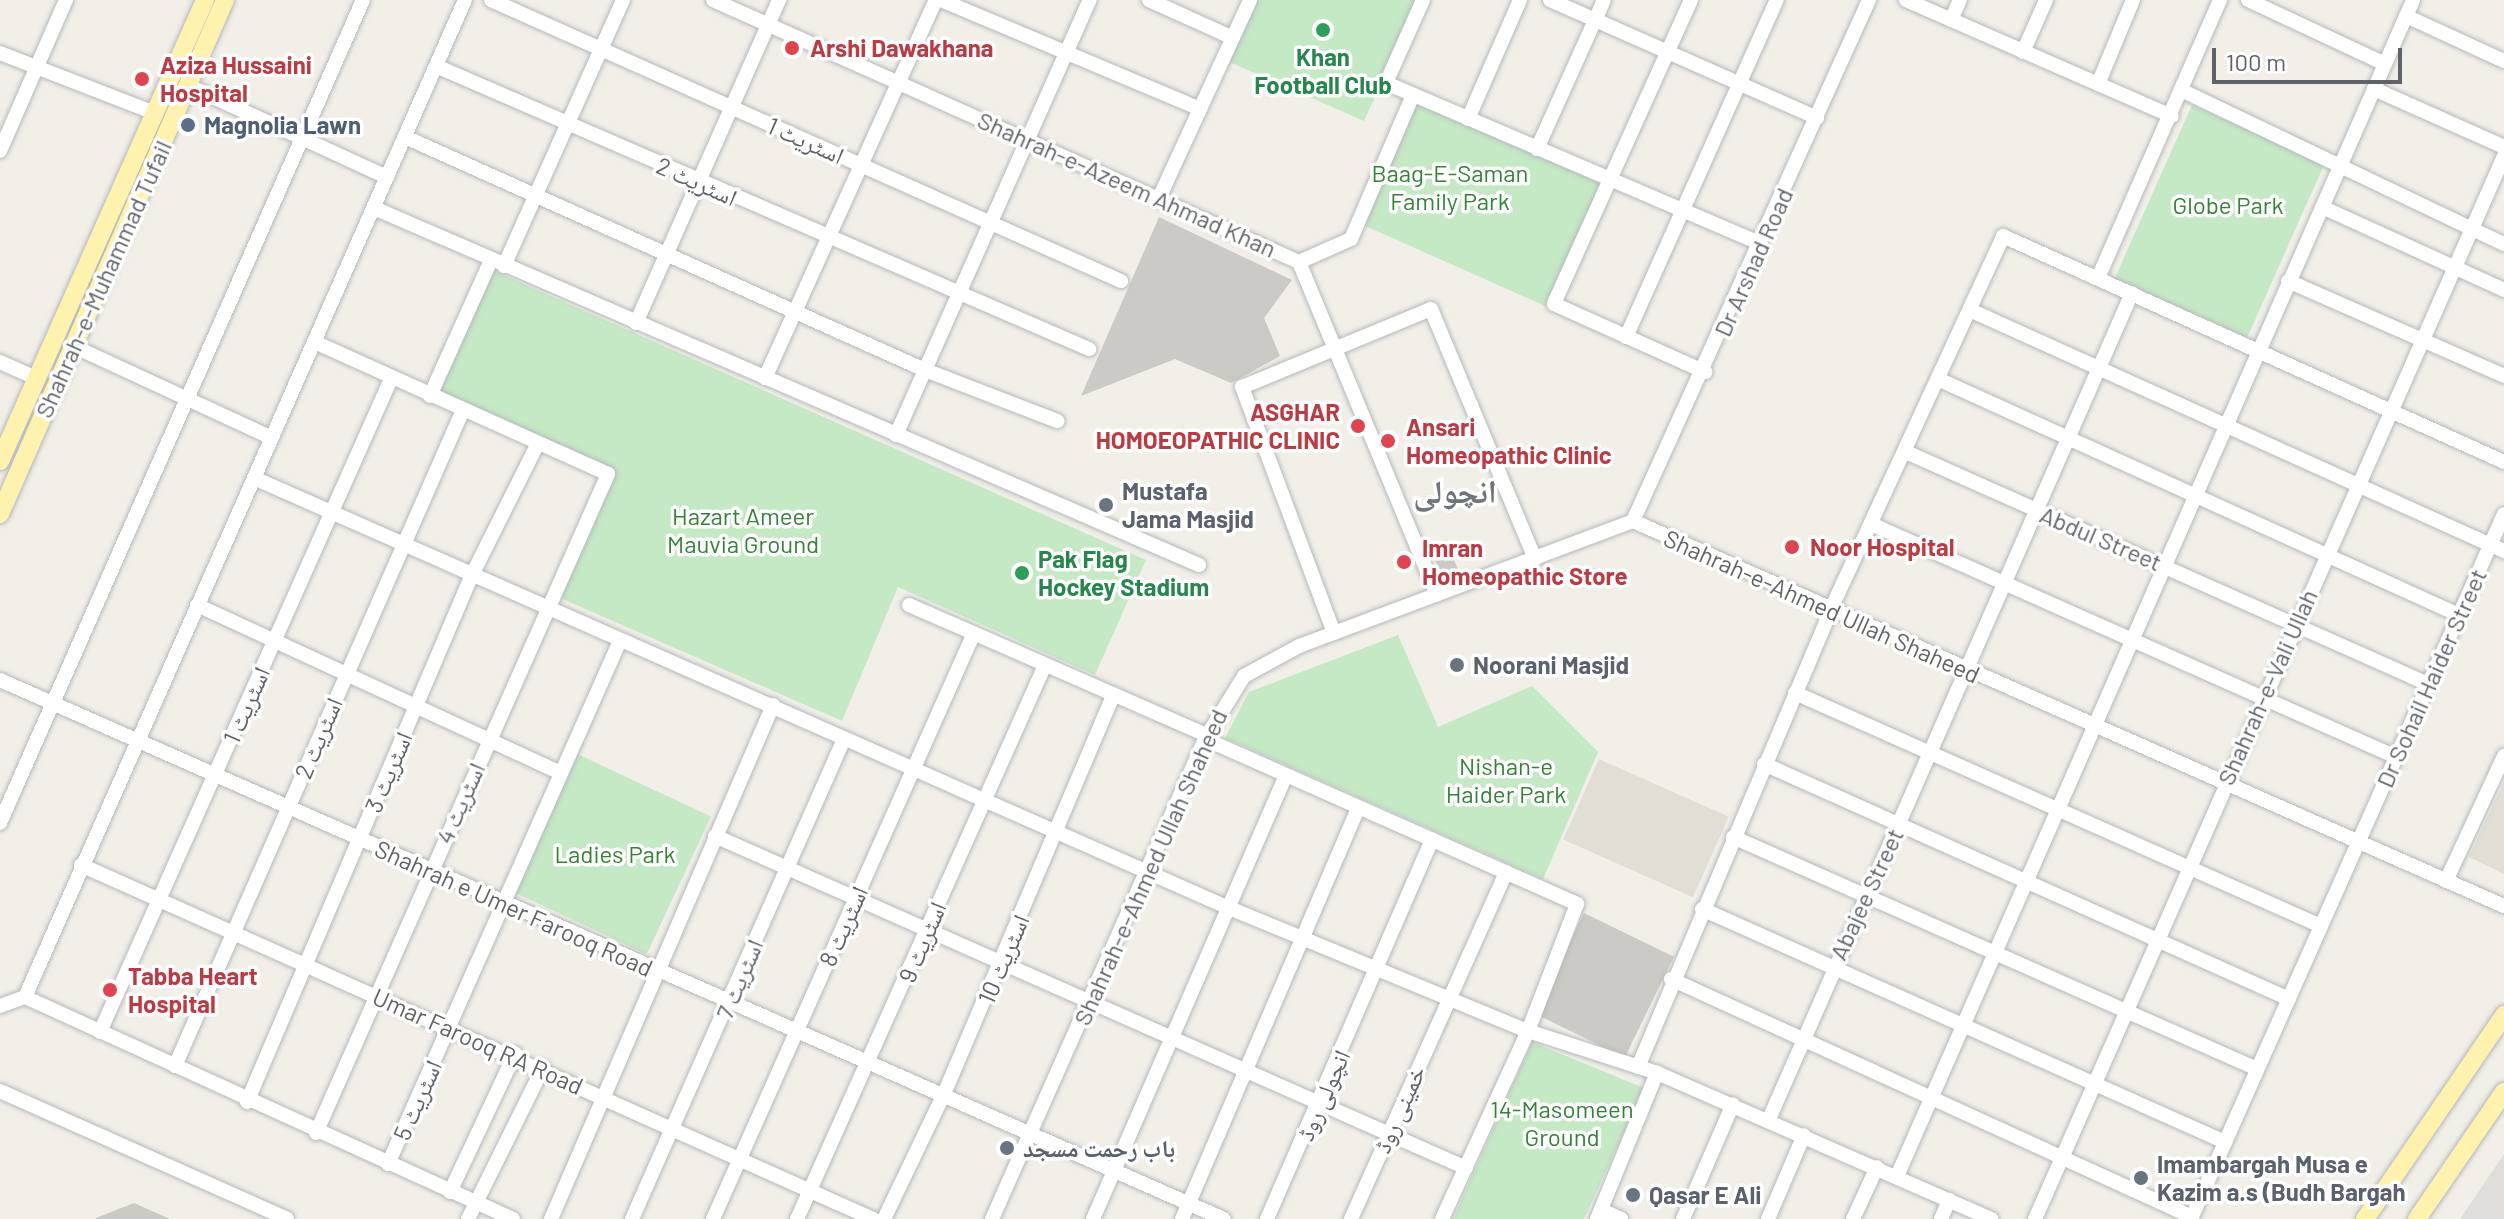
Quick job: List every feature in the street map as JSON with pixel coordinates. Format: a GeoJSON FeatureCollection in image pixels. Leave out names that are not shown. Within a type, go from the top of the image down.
{"type":"FeatureCollection","features":[{"type":"Feature","properties":{"kind":"main road","name":"Shahrah-e-Muhammad Tufail"},"geometry":{"type":"LineString","coordinates":[[0,461],[205,0]]}},
{"type":"Feature","properties":{"kind":"main road","name":"Shahrah-e-Muhammad Tufail"},"geometry":{"type":"LineString","coordinates":[[0,514],[225,0]]}},
{"type":"Feature","properties":{"kind":"main road"},"geometry":{"type":"LineString","coordinates":[[2365,1219],[2504,1015]]}},
{"type":"Feature","properties":{"kind":"main road"},"geometry":{"type":"LineString","coordinates":[[2417,1219],[2504,1092]]}},
{"type":"Feature","properties":{"kind":"street"},"geometry":{"type":"LineString","coordinates":[[0,151],[66,0]]}},
{"type":"Feature","properties":{"kind":"street"},"geometry":{"type":"LineString","coordinates":[[0,823],[191,399],[363,0]]}},
{"type":"Feature","properties":{"kind":"street"},"geometry":{"type":"LineString","coordinates":[[25,997],[197,605],[317,343],[465,0]]}},
{"type":"Feature","properties":{"kind":"street","name":"اسٹریٹ 1"},"geometry":{"type":"LineString","coordinates":[[491,0],[1121,281]]}},
{"type":"Feature","properties":{"kind":"street"},"geometry":{"type":"LineString","coordinates":[[430,396],[497,263],[535,196],[604,50],[623,0]]}},
{"type":"Feature","properties":{"kind":"street","name":"Shahrah-e-Azeem Ahmad Khan"},"geometry":{"type":"LineString","coordinates":[[713,0],[1160,196],[1299,262],[1338,347],[1437,595]]}},
{"type":"Feature","properties":{"kind":"street"},"geometry":{"type":"LineString","coordinates":[[636,323],[779,0]]}},
{"type":"Feature","properties":{"kind":"street"},"geometry":{"type":"LineString","coordinates":[[765,378],[826,237],[938,0],[1200,109]]}},
{"type":"Feature","properties":{"kind":"street"},"geometry":{"type":"LineString","coordinates":[[896,435],[1090,0]]}},
{"type":"Feature","properties":{"kind":"street"},"geometry":{"type":"LineString","coordinates":[[1149,0],[1233,38]]}},
{"type":"Feature","properties":{"kind":"street"},"geometry":{"type":"LineString","coordinates":[[1160,196],[1250,0]]}},
{"type":"Feature","properties":{"kind":"street"},"geometry":{"type":"LineString","coordinates":[[1423,0],[1386,83],[1761,244]]}},
{"type":"Feature","properties":{"kind":"street"},"geometry":{"type":"LineString","coordinates":[[1468,119],[1520,0]]}},
{"type":"Feature","properties":{"kind":"street"},"geometry":{"type":"LineString","coordinates":[[1550,0],[1817,118]]}},
{"type":"Feature","properties":{"kind":"street"},"geometry":{"type":"LineString","coordinates":[[1537,149],[1604,0]]}},
{"type":"Feature","properties":{"kind":"street"},"geometry":{"type":"LineString","coordinates":[[1691,0],[1554,304],[1705,372]]}},
{"type":"Feature","properties":{"kind":"street"},"geometry":{"type":"LineString","coordinates":[[1626,337],[1777,0]]}},
{"type":"Feature","properties":{"kind":"street","name":"Dr Arshad Road"},"geometry":{"type":"LineString","coordinates":[[1633,521],[1705,372],[1869,0]]}},
{"type":"Feature","properties":{"kind":"street"},"geometry":{"type":"LineString","coordinates":[[1906,0],[2172,116]]}},
{"type":"Feature","properties":{"kind":"street"},"geometry":{"type":"LineString","coordinates":[[1951,20],[1960,0]]}},
{"type":"Feature","properties":{"kind":"street"},"geometry":{"type":"LineString","coordinates":[[2023,52],[2046,0]]}},
{"type":"Feature","properties":{"kind":"street"},"geometry":{"type":"LineString","coordinates":[[2098,84],[2133,0]]}},
{"type":"Feature","properties":{"kind":"street"},"geometry":{"type":"LineString","coordinates":[[2098,278],[2183,91],[2220,0]]}},
{"type":"Feature","properties":{"kind":"street"},"geometry":{"type":"LineString","coordinates":[[2248,0],[2385,64]]}},
{"type":"Feature","properties":{"kind":"street"},"geometry":{"type":"LineString","coordinates":[[1898,1174],[2061,809],[2255,350],[2413,0]]}},
{"type":"Feature","properties":{"kind":"street"},"geometry":{"type":"LineString","coordinates":[[2406,16],[2504,61]]}},
{"type":"Feature","properties":{"kind":"street"},"geometry":{"type":"LineString","coordinates":[[0,53],[155,113]]}},
{"type":"Feature","properties":{"kind":"street","name":"اسٹریٹ 2"},"geometry":{"type":"LineString","coordinates":[[436,66],[1089,349]]}},
{"type":"Feature","properties":{"kind":"street"},"geometry":{"type":"LineString","coordinates":[[189,86],[387,177]]}},
{"type":"Feature","properties":{"kind":"street"},"geometry":{"type":"LineString","coordinates":[[2374,89],[2504,147]]}},
{"type":"Feature","properties":{"kind":"street"},"geometry":{"type":"LineString","coordinates":[[2183,91],[2504,244]]}},
{"type":"Feature","properties":{"kind":"street"},"geometry":{"type":"LineString","coordinates":[[1299,262],[1351,239],[1413,95]]}},
{"type":"Feature","properties":{"kind":"street"},"geometry":{"type":"LineString","coordinates":[[405,137],[925,370],[1057,421]]}},
{"type":"Feature","properties":{"kind":"street","name":"Shahrah-e-Vali Ullah"},"geometry":{"type":"LineString","coordinates":[[2035,1219],[2061,1152],[2224,782],[2504,156]]}},
{"type":"Feature","properties":{"kind":"street"},"geometry":{"type":"LineString","coordinates":[[2322,207],[2504,290]]}},
{"type":"Feature","properties":{"kind":"street"},"geometry":{"type":"LineString","coordinates":[[374,208],[1199,565]]}},
{"type":"Feature","properties":{"kind":"street"},"geometry":{"type":"LineString","coordinates":[[1638,1067],[1671,979],[1831,609],[1972,311],[2003,236],[2392,408],[2504,462]]}},
{"type":"Feature","properties":{"kind":"street"},"geometry":{"type":"LineString","coordinates":[[2288,281],[2504,376]]}},
{"type":"Feature","properties":{"kind":"street","name":"Abajee Street"},"geometry":{"type":"LineString","coordinates":[[1769,1119],[1833,963],[1866,898],[1968,672],[2132,293]]}},
{"type":"Feature","properties":{"kind":"street"},"geometry":{"type":"LineString","coordinates":[[1334,633],[1242,387],[1431,309],[1535,559]]}},
{"type":"Feature","properties":{"kind":"street"},"geometry":{"type":"LineString","coordinates":[[1972,311],[2226,420],[2497,548]]}},
{"type":"Feature","properties":{"kind":"street"},"geometry":{"type":"LineString","coordinates":[[317,343],[537,445]]}},
{"type":"Feature","properties":{"kind":"street"},"geometry":{"type":"LineString","coordinates":[[73,346],[272,438]]}},
{"type":"Feature","properties":{"kind":"street"},"geometry":{"type":"LineString","coordinates":[[0,362],[36,378]]}},
{"type":"Feature","properties":{"kind":"street","name":"اسٹریٹ 1"},"geometry":{"type":"LineString","coordinates":[[100,1032],[391,379]]}},
{"type":"Feature","properties":{"kind":"street"},"geometry":{"type":"LineString","coordinates":[[1940,380],[2069,441],[2195,492],[2459,615]]}},
{"type":"Feature","properties":{"kind":"street","name":"اسٹریٹ 2"},"geometry":{"type":"LineString","coordinates":[[175,1066],[463,410]]}},
{"type":"Feature","properties":{"kind":"street","name":"اسٹریٹ 4"},"geometry":{"type":"LineString","coordinates":[[316,1133],[608,474],[537,445]]}},
{"type":"Feature","properties":{"kind":"street","name":"اسٹریٹ 3"},"geometry":{"type":"LineString","coordinates":[[247,1102],[471,577],[537,445]]}},
{"type":"Feature","properties":{"kind":"street","name":"Abdul Street"},"geometry":{"type":"LineString","coordinates":[[1906,452],[2428,684]]}},
{"type":"Feature","properties":{"kind":"street"},"geometry":{"type":"LineString","coordinates":[[254,478],[619,643],[773,705],[1229,908],[1449,1001],[1528,1031],[1657,1073],[1733,1104],[1898,1174],[1991,1219]]}},
{"type":"Feature","properties":{"kind":"street","name":"Dr Sohail Haider Street"},"geometry":{"type":"LineString","coordinates":[[2191,1218],[2459,615],[2497,548],[2504,514]]}},
{"type":"Feature","properties":{"kind":"street","name":"Shahrah-e-Ahmed Ullah Shaheed"},"geometry":{"type":"LineString","coordinates":[[992,1219],[1206,737],[1244,676],[1334,633],[1633,521],[1968,672],[2504,906]]}},
{"type":"Feature","properties":{"kind":"street"},"geometry":{"type":"LineString","coordinates":[[1871,524],[2396,757]]}},
{"type":"Feature","properties":{"kind":"street"},"geometry":{"type":"LineString","coordinates":[[197,605],[561,773]]}},
{"type":"Feature","properties":{"kind":"street"},"geometry":{"type":"LineString","coordinates":[[909,605],[1577,904],[1528,1031],[1442,1219]]}},
{"type":"Feature","properties":{"kind":"street","name":"اسٹریٹ 8"},"geometry":{"type":"LineString","coordinates":[[713,1219],[974,633]]}},
{"type":"Feature","properties":{"kind":"street","name":"اسٹریٹ 5"},"geometry":{"type":"LineString","coordinates":[[388,1164],[619,643]]}},
{"type":"Feature","properties":{"kind":"street","name":"اسٹریٹ 9"},"geometry":{"type":"LineString","coordinates":[[797,1219],[872,1061],[927,929],[1045,665]]}},
{"type":"Feature","properties":{"kind":"street","name":"Shahrah e Umer Farooq Road"},"geometry":{"type":"LineString","coordinates":[[0,680],[140,738],[215,775],[728,1004],[872,1061],[1029,1135],[1224,1219]]}},
{"type":"Feature","properties":{"kind":"street"},"geometry":{"type":"LineString","coordinates":[[1795,693],[2189,864],[2321,926]]}},
{"type":"Feature","properties":{"kind":"street","name":"اسٹریٹ 10"},"geometry":{"type":"LineString","coordinates":[[884,1219],[944,1094],[1113,695]]}},
{"type":"Feature","properties":{"kind":"street"},"geometry":{"type":"LineString","coordinates":[[551,1219],[654,970],[773,705]]}},
{"type":"Feature","properties":{"kind":"street","name":"اسٹریٹ 7"},"geometry":{"type":"LineString","coordinates":[[632,1219],[844,739]]}},
{"type":"Feature","properties":{"kind":"street"},"geometry":{"type":"LineString","coordinates":[[2446,881],[2504,756]]}},
{"type":"Feature","properties":{"kind":"street"},"geometry":{"type":"LineString","coordinates":[[1764,764],[2028,879],[2289,999]]}},
{"type":"Feature","properties":{"kind":"street"},"geometry":{"type":"LineString","coordinates":[[1093,1219],[1286,775]]}},
{"type":"Feature","properties":{"kind":"street"},"geometry":{"type":"LineString","coordinates":[[1182,1219],[1359,807]]}},
{"type":"Feature","properties":{"kind":"street"},"geometry":{"type":"LineString","coordinates":[[715,836],[854,901],[927,929],[1089,1002],[1248,1067],[1466,1168]]}},
{"type":"Feature","properties":{"kind":"street"},"geometry":{"type":"LineString","coordinates":[[1733,837],[2257,1069]]}},
{"type":"Feature","properties":{"kind":"street","name":"انچولی روڈ"},"geometry":{"type":"LineString","coordinates":[[1267,1219],[1321,1102],[1432,839]]}},
{"type":"Feature","properties":{"kind":"street","name":"Umar Farooq RA Road"},"geometry":{"type":"LineString","coordinates":[[81,865],[306,966],[515,1054],[809,1193],[873,1219]]}},
{"type":"Feature","properties":{"kind":"street","name":"خمینی روڈ"},"geometry":{"type":"LineString","coordinates":[[1351,1219],[1387,1132],[1506,872]]}},
{"type":"Feature","properties":{"kind":"street"},"geometry":{"type":"LineString","coordinates":[[1702,909],[1833,963],[2225,1142]]}},
{"type":"Feature","properties":{"kind":"street"},"geometry":{"type":"LineString","coordinates":[[1671,979],[2061,1152],[2191,1218]]}},
{"type":"Feature","properties":{"kind":"street"},"geometry":{"type":"LineString","coordinates":[[0,1006],[25,997],[247,1102],[513,1219]]}},
{"type":"Feature","properties":{"kind":"street"},"geometry":{"type":"LineString","coordinates":[[450,1192],[515,1054]]}},
{"type":"Feature","properties":{"kind":"street"},"geometry":{"type":"LineString","coordinates":[[468,1219],[543,1068]]}},
{"type":"Feature","properties":{"kind":"street"},"geometry":{"type":"LineString","coordinates":[[1621,1219],[1599,1214],[1657,1073]]}},
{"type":"Feature","properties":{"kind":"street"},"geometry":{"type":"LineString","coordinates":[[0,1091],[287,1219]]}},
{"type":"Feature","properties":{"kind":"street"},"geometry":{"type":"LineString","coordinates":[[1683,1219],[1733,1104]]}},
{"type":"Feature","properties":{"kind":"street"},"geometry":{"type":"LineString","coordinates":[[1768,1219],[1804,1135]]}},
{"type":"Feature","properties":{"kind":"street"},"geometry":{"type":"LineString","coordinates":[[1853,1219],[1877,1167]]}},
{"type":"Feature","properties":{"kind":"street"},"geometry":{"type":"LineString","coordinates":[[1941,1219],[1949,1200]]}},
{"type":"Feature","properties":{"kind":"shaded area"},"geometry":{"type":"Polygon","coordinates":[[[1599,759],[1729,817],[1693,897],[1563,839],[1599,759]]]}},
{"type":"Feature","properties":{"kind":"shaded area"},"geometry":{"type":"Polygon","coordinates":[[[2504,782],[2504,874],[2469,857],[2504,782]]]}},
{"type":"Feature","properties":{"kind":"shaded area"},"geometry":{"type":"Polygon","coordinates":[[[2504,1154],[2504,1219],[2460,1219],[2504,1154]]]}},
{"type":"Feature","properties":{"kind":"green space","name":"Khan Football Club"},"geometry":{"type":"Polygon","coordinates":[[[1252,0],[1420,0],[1364,121],[1225,60],[1252,0]]]}},
{"type":"Feature","properties":{"kind":"green space","name":"Baag-E-Saman Family Park"},"geometry":{"type":"Polygon","coordinates":[[[1413,95],[1608,182],[1552,309],[1356,222],[1413,95]]]}},
{"type":"Feature","properties":{"kind":"green space","name":"Globe Park"},"geometry":{"type":"Polygon","coordinates":[[[2192,105],[2324,164],[2247,338],[2115,279],[2192,105]]]}},
{"type":"Feature","properties":{"kind":"green space","name":"Hazart Ameer Mauvia Ground"},"geometry":{"type":"Polygon","coordinates":[[[492,270],[1146,560],[1095,675],[898,587],[842,721],[558,597],[613,469],[438,390],[492,270]]]}},
{"type":"Feature","properties":{"kind":"green space","name":"Nishan-e Haider Park"},"geometry":{"type":"Polygon","coordinates":[[[1398,635],[1438,727],[1532,686],[1598,752],[1543,879],[1225,738],[1249,692],[1398,635]]]}},
{"type":"Feature","properties":{"kind":"green space","name":"Ladies Park"},"geometry":{"type":"Polygon","coordinates":[[[575,753],[711,816],[647,954],[511,891],[575,753]]]}},
{"type":"Feature","properties":{"kind":"green space","name":"14-Masomeen Ground"},"geometry":{"type":"Polygon","coordinates":[[[1532,1042],[1644,1088],[1584,1219],[1453,1219],[1532,1042]]]}},
{"type":"Feature","properties":{"kind":"building"},"geometry":{"type":"Polygon","coordinates":[[[1159,217],[1292,280],[1264,318],[1280,356],[1231,383],[1175,359],[1081,396],[1159,217]]]}},
{"type":"Feature","properties":{"kind":"building"},"geometry":{"type":"Polygon","coordinates":[[[1445,540],[1459,571],[1443,578],[1429,547],[1445,540]]]}},
{"type":"Feature","properties":{"kind":"building"},"geometry":{"type":"Polygon","coordinates":[[[1584,913],[1674,957],[1625,1058],[1535,1014],[1584,913]]]}},
{"type":"Feature","properties":{"kind":"building"},"geometry":{"type":"Polygon","coordinates":[[[134,1203],[170,1219],[96,1219],[96,1218],[134,1203]]]}},
{"type":"Feature","properties":{"kind":"place","name":"Khan Football Club"},"geometry":{"type":"Point","coordinates":[1323,30]}},
{"type":"Feature","properties":{"kind":"place","name":"Arshi Dawakhana"},"geometry":{"type":"Point","coordinates":[792,48]}},
{"type":"Feature","properties":{"kind":"place","name":"Aziza Hussaini Hospital"},"geometry":{"type":"Point","coordinates":[142,79]}},
{"type":"Feature","properties":{"kind":"place","name":"Magnolia Lawn"},"geometry":{"type":"Point","coordinates":[188,125]}},
{"type":"Feature","properties":{"kind":"place","name":"ASGHAR HOMOEOPATHIC CLINIC"},"geometry":{"type":"Point","coordinates":[1358,426]}},
{"type":"Feature","properties":{"kind":"place","name":"Ansari Homeopathic Clinic"},"geometry":{"type":"Point","coordinates":[1388,441]}},
{"type":"Feature","properties":{"kind":"place","name":"Mustafa Jama Masjid"},"geometry":{"type":"Point","coordinates":[1106,505]}},
{"type":"Feature","properties":{"kind":"place","name":"Noor Hospital"},"geometry":{"type":"Point","coordinates":[1792,547]}},
{"type":"Feature","properties":{"kind":"place","name":"Imran Homeopathic Store"},"geometry":{"type":"Point","coordinates":[1404,562]}},
{"type":"Feature","properties":{"kind":"place","name":"Pak Flag Hockey Stadium"},"geometry":{"type":"Point","coordinates":[1022,573]}},
{"type":"Feature","properties":{"kind":"place","name":"Noorani Masjid"},"geometry":{"type":"Point","coordinates":[1457,665]}},
{"type":"Feature","properties":{"kind":"place","name":"Tabba Heart Hospital"},"geometry":{"type":"Point","coordinates":[110,990]}},
{"type":"Feature","properties":{"kind":"place","name":"باب رحمت مسجد"},"geometry":{"type":"Point","coordinates":[1007,1148]}},
{"type":"Feature","properties":{"kind":"place","name":"Imambargah Musa e Kazim a.s (Budh Bargah"},"geometry":{"type":"Point","coordinates":[2141,1178]}},
{"type":"Feature","properties":{"kind":"place","name":"Qasar E Ali"},"geometry":{"type":"Point","coordinates":[1633,1195]}},
{"type":"Feature","properties":{"kind":"district","name":"انچولی"},"geometry":{"type":"Point","coordinates":[1455,490]}}]}
